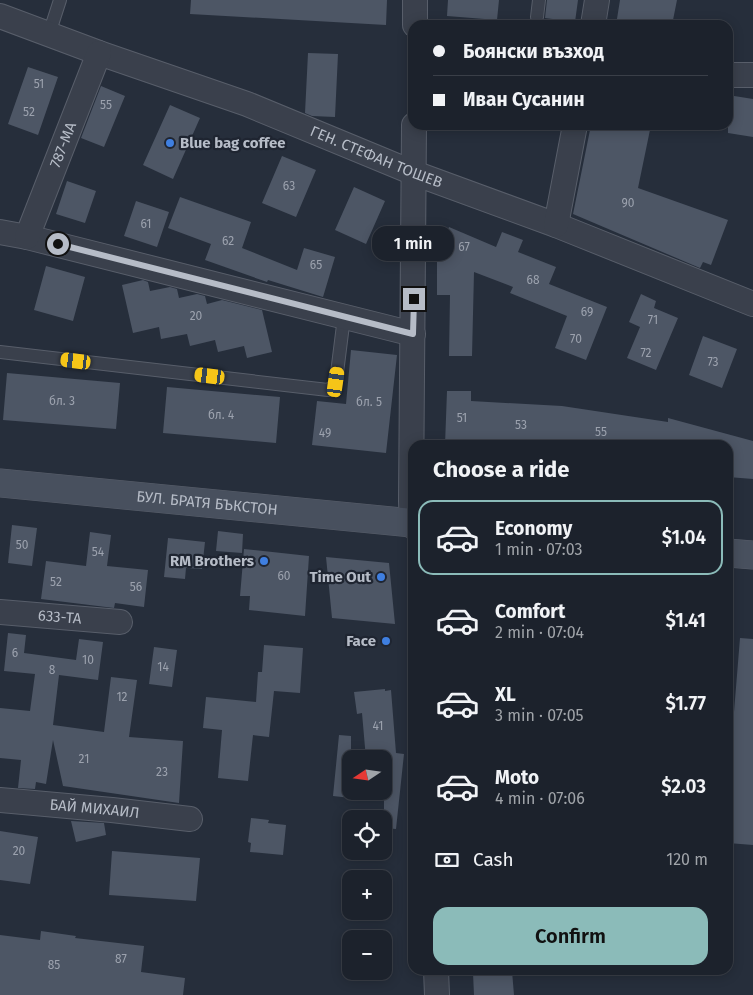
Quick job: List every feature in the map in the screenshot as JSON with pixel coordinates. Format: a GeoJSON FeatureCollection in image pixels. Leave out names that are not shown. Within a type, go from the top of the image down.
{"type":"FeatureCollection","features":[{"type":"Feature","properties":{"kind":"street"},"geometry":{"type":"LineString","coordinates":[[415,0],[415,20]]}},
{"type":"Feature","properties":{"kind":"street"},"geometry":{"type":"LineString","coordinates":[[594,20],[597,0]]}},
{"type":"Feature","properties":{"kind":"street","name":"ГЕН. СТЕФАН ТОШЕВ"},"geometry":{"type":"LineString","coordinates":[[0,16],[99,53],[247,104],[414,173],[556,224],[753,304]]}},
{"type":"Feature","properties":{"kind":"street","name":"787-МА"},"geometry":{"type":"LineString","coordinates":[[27,237],[99,53]]}},
{"type":"Feature","properties":{"kind":"street"},"geometry":{"type":"LineString","coordinates":[[733,75],[753,75]]}},
{"type":"Feature","properties":{"kind":"street"},"geometry":{"type":"LineString","coordinates":[[412,440],[414,130]]}},
{"type":"Feature","properties":{"kind":"street"},"geometry":{"type":"LineString","coordinates":[[556,224],[574,130]]}},
{"type":"Feature","properties":{"kind":"street"},"geometry":{"type":"LineString","coordinates":[[0,232],[27,237],[413,334]]}},
{"type":"Feature","properties":{"kind":"street","name":"БУЛ. БРАТЯ БЪКСТОН"},"geometry":{"type":"LineString","coordinates":[[0,483],[408,524]]}},
{"type":"Feature","properties":{"kind":"street"},"geometry":{"type":"LineString","coordinates":[[733,553],[753,555]]}},
{"type":"Feature","properties":{"kind":"street","name":"633-ТА"},"geometry":{"type":"LineString","coordinates":[[0,612],[120,622]]}},
{"type":"Feature","properties":{"kind":"street","name":"БАЙ МИХАИЛ"},"geometry":{"type":"LineString","coordinates":[[0,800],[190,819]]}},
{"type":"Feature","properties":{"kind":"street"},"geometry":{"type":"LineString","coordinates":[[436,975],[437,995]]}},
{"type":"Feature","properties":{"kind":"lane"},"geometry":{"type":"LineString","coordinates":[[49,34],[60,0]]}},
{"type":"Feature","properties":{"kind":"lane"},"geometry":{"type":"LineString","coordinates":[[538,0],[538,17]]}},
{"type":"Feature","properties":{"kind":"lane"},"geometry":{"type":"LineString","coordinates":[[0,352],[328,390],[336,382],[344,317]]}},
{"type":"Feature","properties":{"kind":"building"},"geometry":{"type":"Polygon","coordinates":[[[191,0],[387,0],[386,25],[190,14],[191,0]]]}},
{"type":"Feature","properties":{"kind":"building"},"geometry":{"type":"Polygon","coordinates":[[[448,0],[499,0],[497,20],[447,16],[448,0]]]}},
{"type":"Feature","properties":{"kind":"building"},"geometry":{"type":"Polygon","coordinates":[[[547,0],[578,0],[575,20],[545,18],[547,0]]]}},
{"type":"Feature","properties":{"kind":"building"},"geometry":{"type":"Polygon","coordinates":[[[620,0],[677,0],[673,20],[617,20],[620,0]]]}},
{"type":"Feature","properties":{"kind":"building"},"geometry":{"type":"Polygon","coordinates":[[[308,53],[338,54],[335,117],[312,116],[305,113],[308,53]]]}},
{"type":"Feature","properties":{"kind":"building"},"geometry":{"type":"Polygon","coordinates":[[[28,67],[58,77],[38,135],[8,124],[28,67]]]}},
{"type":"Feature","properties":{"kind":"building"},"geometry":{"type":"Polygon","coordinates":[[[101,86],[125,96],[104,147],[81,138],[101,86]]]}},
{"type":"Feature","properties":{"kind":"building"},"geometry":{"type":"Polygon","coordinates":[[[733,96],[753,99],[753,137],[728,133],[728,130],[733,130],[733,96]]]}},
{"type":"Feature","properties":{"kind":"building"},"geometry":{"type":"Polygon","coordinates":[[[170,105],[200,118],[173,179],[143,165],[170,105]]]}},
{"type":"Feature","properties":{"kind":"building"},"geometry":{"type":"Polygon","coordinates":[[[590,130],[650,130],[638,188],[728,220],[711,265],[703,262],[700,268],[573,214],[590,130]]]}},
{"type":"Feature","properties":{"kind":"building"},"geometry":{"type":"Polygon","coordinates":[[[282,156],[316,170],[296,217],[262,203],[282,156]]]}},
{"type":"Feature","properties":{"kind":"building"},"geometry":{"type":"Polygon","coordinates":[[[67,181],[96,191],[85,223],[56,214],[67,181]]]}},
{"type":"Feature","properties":{"kind":"building"},"geometry":{"type":"Polygon","coordinates":[[[354,187],[385,201],[366,244],[335,230],[354,187]]]}},
{"type":"Feature","properties":{"kind":"building"},"geometry":{"type":"Polygon","coordinates":[[[180,197],[251,222],[242,248],[297,270],[304,248],[335,257],[323,297],[268,280],[267,282],[205,260],[211,244],[168,228],[180,197]]]}},
{"type":"Feature","properties":{"kind":"building"},"geometry":{"type":"Polygon","coordinates":[[[136,201],[169,212],[157,247],[124,236],[136,201]]]}},
{"type":"Feature","properties":{"kind":"building"},"geometry":{"type":"Polygon","coordinates":[[[449,227],[496,247],[502,232],[523,240],[518,252],[556,267],[549,284],[607,307],[586,360],[555,348],[567,316],[510,293],[513,287],[474,272],[472,356],[449,356],[450,295],[437,295],[437,255],[449,227]]]}},
{"type":"Feature","properties":{"kind":"building"},"geometry":{"type":"Polygon","coordinates":[[[46,266],[85,277],[73,321],[34,310],[46,266]]]}},
{"type":"Feature","properties":{"kind":"building"},"geometry":{"type":"Polygon","coordinates":[[[143,280],[148,282],[150,291],[170,287],[177,289],[179,298],[197,294],[205,296],[207,304],[222,300],[262,310],[272,352],[247,358],[244,346],[218,352],[215,340],[190,346],[187,334],[161,339],[159,327],[133,333],[122,285],[143,280]]]}},
{"type":"Feature","properties":{"kind":"building"},"geometry":{"type":"Polygon","coordinates":[[[641,294],[656,301],[654,308],[678,318],[656,370],[627,358],[640,327],[629,322],[641,294]]]}},
{"type":"Feature","properties":{"kind":"building"},"geometry":{"type":"Polygon","coordinates":[[[703,336],[737,349],[722,388],[689,375],[703,336]]]}},
{"type":"Feature","properties":{"kind":"building"},"geometry":{"type":"Polygon","coordinates":[[[351,350],[397,355],[386,453],[312,445],[317,401],[346,404],[351,350]]]}},
{"type":"Feature","properties":{"kind":"building"},"geometry":{"type":"Polygon","coordinates":[[[7,373],[120,383],[116,429],[3,420],[7,373]]]}},
{"type":"Feature","properties":{"kind":"building"},"geometry":{"type":"Polygon","coordinates":[[[167,387],[280,397],[276,443],[163,433],[167,387]]]}},
{"type":"Feature","properties":{"kind":"building"},"geometry":{"type":"Polygon","coordinates":[[[447,391],[471,391],[471,401],[562,406],[668,422],[668,418],[753,441],[753,479],[733,477],[733,440],[445,440],[447,391]]]}},
{"type":"Feature","properties":{"kind":"building"},"geometry":{"type":"Polygon","coordinates":[[[12,525],[37,528],[32,566],[8,563],[12,525]]]}},
{"type":"Feature","properties":{"kind":"building"},"geometry":{"type":"Polygon","coordinates":[[[218,531],[243,534],[242,553],[216,551],[218,531]]]}},
{"type":"Feature","properties":{"kind":"building"},"geometry":{"type":"Polygon","coordinates":[[[90,532],[111,535],[107,566],[148,570],[144,607],[115,603],[114,608],[41,599],[46,561],[86,566],[90,532]]]}},
{"type":"Feature","properties":{"kind":"building"},"geometry":{"type":"Polygon","coordinates":[[[168,538],[205,542],[202,569],[186,568],[185,579],[164,577],[168,538]]]}},
{"type":"Feature","properties":{"kind":"building"},"geometry":{"type":"Polygon","coordinates":[[[244,549],[309,556],[305,616],[249,610],[250,596],[240,596],[244,549]]]}},
{"type":"Feature","properties":{"kind":"building"},"geometry":{"type":"Polygon","coordinates":[[[326,557],[389,563],[395,624],[332,618],[326,557]]]}},
{"type":"Feature","properties":{"kind":"building"},"geometry":{"type":"Polygon","coordinates":[[[8,633],[26,635],[24,653],[76,660],[79,639],[103,642],[98,680],[59,675],[53,725],[104,732],[111,677],[137,680],[129,737],[183,741],[179,803],[63,786],[53,740],[46,784],[36,782],[35,789],[18,788],[21,760],[0,758],[0,708],[30,711],[35,674],[4,671],[8,633]]]}},
{"type":"Feature","properties":{"kind":"building"},"geometry":{"type":"Polygon","coordinates":[[[740,638],[753,639],[753,845],[733,843],[733,724],[740,638]]]}},
{"type":"Feature","properties":{"kind":"building"},"geometry":{"type":"Polygon","coordinates":[[[264,645],[303,648],[300,693],[274,691],[269,737],[253,735],[248,781],[218,778],[222,730],[203,728],[206,697],[256,702],[258,672],[262,672],[264,645]]]}},
{"type":"Feature","properties":{"kind":"building"},"geometry":{"type":"Polygon","coordinates":[[[154,647],[177,650],[172,687],[149,684],[154,647]]]}},
{"type":"Feature","properties":{"kind":"building"},"geometry":{"type":"Polygon","coordinates":[[[391,690],[396,753],[404,754],[396,829],[392,829],[392,810],[384,810],[384,800],[392,800],[392,750],[365,750],[362,713],[357,714],[354,692],[391,690]]]}},
{"type":"Feature","properties":{"kind":"building"},"geometry":{"type":"Polygon","coordinates":[[[339,735],[351,736],[351,750],[342,750],[342,797],[333,796],[339,735]]]}},
{"type":"Feature","properties":{"kind":"building"},"geometry":{"type":"Polygon","coordinates":[[[251,818],[269,820],[268,823],[286,825],[283,855],[250,852],[251,843],[248,842],[251,818]]]}},
{"type":"Feature","properties":{"kind":"building"},"geometry":{"type":"Polygon","coordinates":[[[71,821],[104,823],[106,835],[76,842],[71,821]]]}},
{"type":"Feature","properties":{"kind":"building"},"geometry":{"type":"Polygon","coordinates":[[[0,831],[38,837],[30,884],[0,880],[0,831]]]}},
{"type":"Feature","properties":{"kind":"building"},"geometry":{"type":"Polygon","coordinates":[[[112,851],[200,858],[196,901],[109,895],[112,851]]]}},
{"type":"Feature","properties":{"kind":"building"},"geometry":{"type":"Polygon","coordinates":[[[41,931],[76,936],[75,938],[144,946],[141,972],[185,978],[183,995],[0,995],[0,935],[40,940],[41,931]]]}},
{"type":"Feature","properties":{"kind":"building"},"geometry":{"type":"Polygon","coordinates":[[[473,975],[512,975],[514,995],[474,995],[473,975]]]}},
{"type":"Feature","properties":{"kind":"place","name":"Blue bag coffee"},"geometry":{"type":"Point","coordinates":[170,143]}},
{"type":"Feature","properties":{"kind":"place","name":"RM Brothers"},"geometry":{"type":"Point","coordinates":[264,561]}},
{"type":"Feature","properties":{"kind":"place","name":"Time Out"},"geometry":{"type":"Point","coordinates":[381,577]}},
{"type":"Feature","properties":{"kind":"place","name":"Face"},"geometry":{"type":"Point","coordinates":[386,641]}},
{"type":"Feature","properties":{"kind":"route"},"geometry":{"type":"LineString","coordinates":[[58,244],[413,334],[414,299]]}}]}
